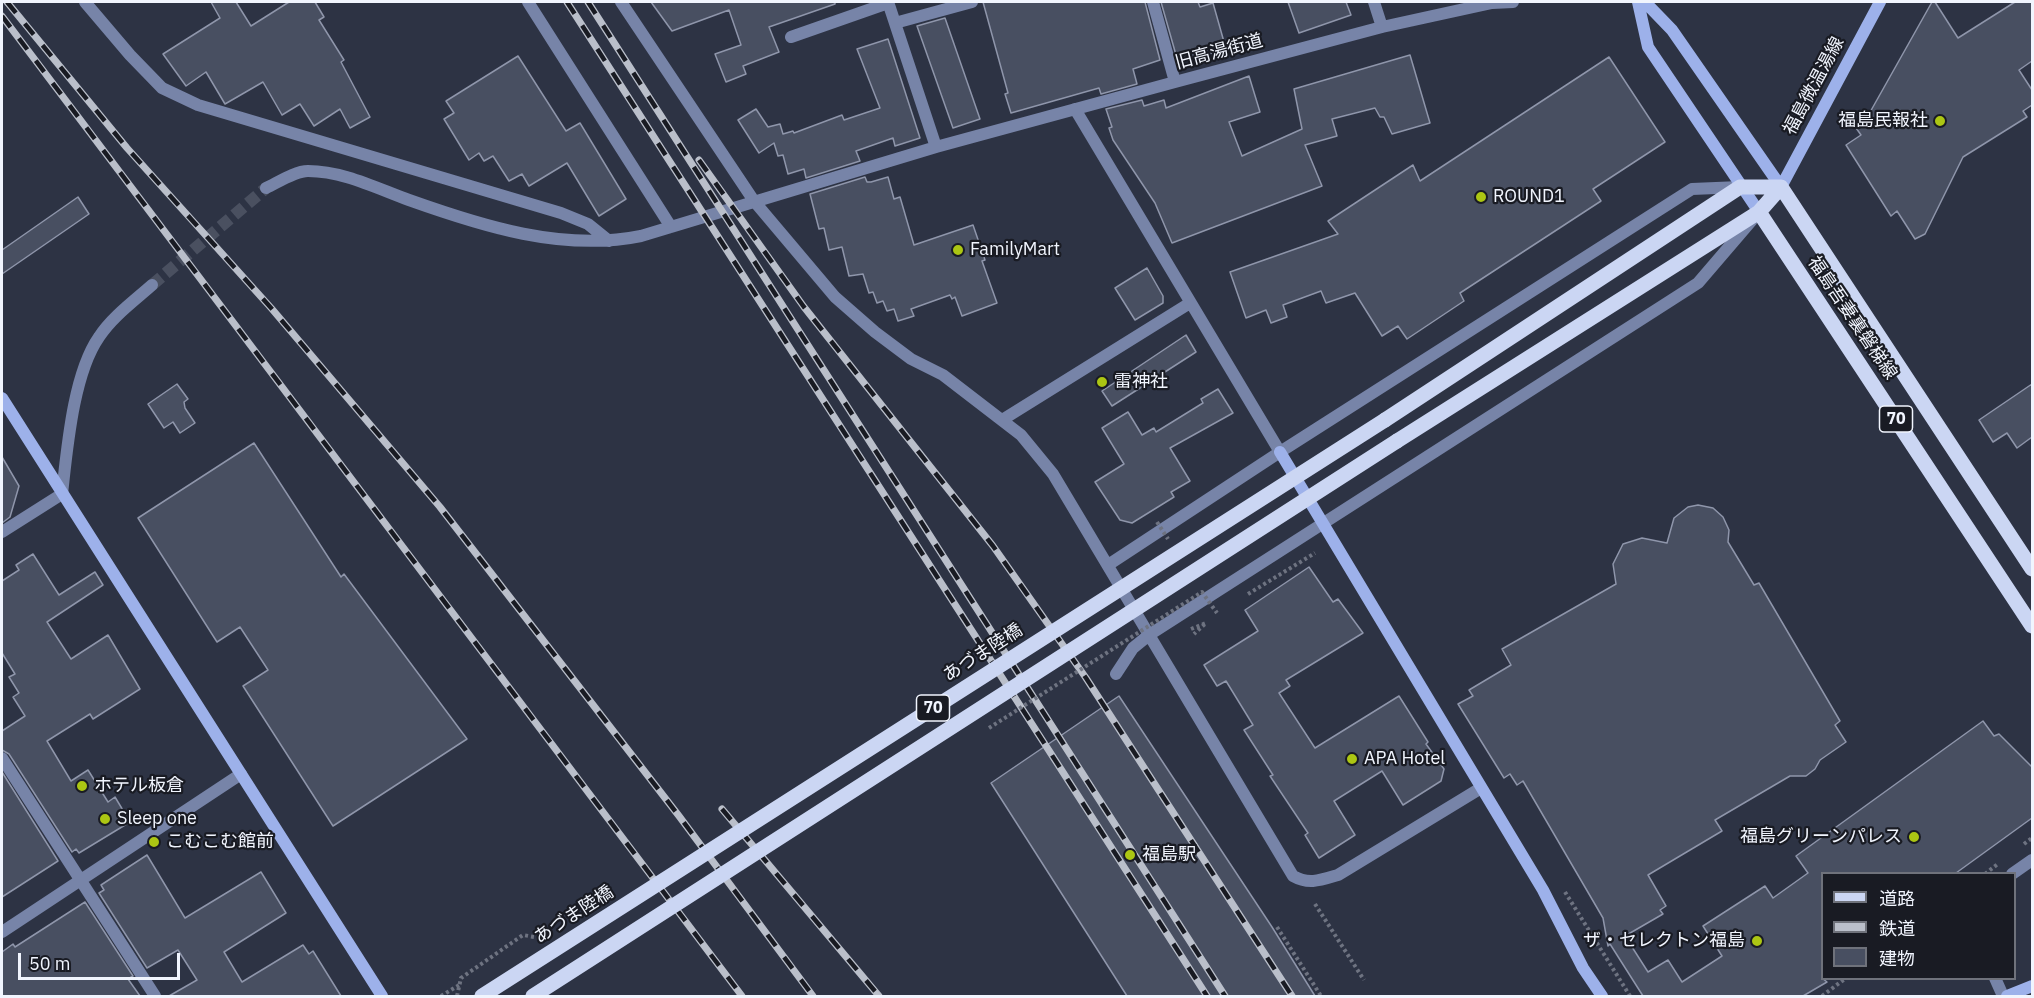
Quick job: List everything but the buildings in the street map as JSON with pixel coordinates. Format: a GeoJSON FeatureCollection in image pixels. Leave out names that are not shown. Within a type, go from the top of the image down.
{"type":"FeatureCollection","features":[{"type":"Feature","properties":{"kind":"main road"},"geometry":{"type":"LineString","coordinates":[[1740,187],[1781,188]]}},
{"type":"Feature","properties":{"kind":"main road","name":"あづま陸橋"},"geometry":{"type":"LineString","coordinates":[[482,996],[1385,420],[1740,187]]}},
{"type":"Feature","properties":{"kind":"main road","name":"70"},"geometry":{"type":"LineString","coordinates":[[533,996],[1397,441],[1759,212],[1781,188]]}},
{"type":"Feature","properties":{"kind":"main road","name":"福島吾妻裏磐梯線"},"geometry":{"type":"LineString","coordinates":[[1781,188],[2032,569]]}},
{"type":"Feature","properties":{"kind":"main road","name":"福島吾妻裏磐梯線"},"geometry":{"type":"LineString","coordinates":[[1759,212],[2032,626]]}},
{"type":"Feature","properties":{"kind":"street"},"geometry":{"type":"LineString","coordinates":[[85,2],[130,55],[162,88],[198,105],[561,213],[588,224],[609,241]]}},
{"type":"Feature","properties":{"kind":"street"},"geometry":{"type":"LineString","coordinates":[[528,2],[671,227]]}},
{"type":"Feature","properties":{"kind":"street"},"geometry":{"type":"LineString","coordinates":[[621,2],[754,201],[835,297],[875,332],[911,359],[943,375],[1022,435],[1053,474],[1293,876],[1302,881],[1315,882],[1338,875],[1481,788]]}},
{"type":"Feature","properties":{"kind":"street"},"geometry":{"type":"LineString","coordinates":[[791,37],[888,2],[936,147]]}},
{"type":"Feature","properties":{"kind":"street"},"geometry":{"type":"LineString","coordinates":[[895,23],[972,2]]}},
{"type":"Feature","properties":{"kind":"street"},"geometry":{"type":"LineString","coordinates":[[1153,2],[1175,82]]}},
{"type":"Feature","properties":{"kind":"street"},"geometry":{"type":"LineString","coordinates":[[1374,2],[1382,27]]}},
{"type":"Feature","properties":{"kind":"street","name":"旧高湯街道"},"geometry":{"type":"LineString","coordinates":[[266,188],[305,171],[339,174],[434,209],[514,232],[572,242],[609,241],[642,236],[936,147],[1382,27],[1492,2],[1513,2]]}},
{"type":"Feature","properties":{"kind":"street"},"geometry":{"type":"LineString","coordinates":[[1116,674],[1133,648],[1149,635],[1698,283],[1759,212],[1740,187],[1648,47],[1638,2]]}},
{"type":"Feature","properties":{"kind":"street"},"geometry":{"type":"LineString","coordinates":[[1645,2],[1672,30],[1781,188]]}},
{"type":"Feature","properties":{"kind":"street","name":"福島微温湯線"},"geometry":{"type":"LineString","coordinates":[[1781,188],[1880,2]]}},
{"type":"Feature","properties":{"kind":"street"},"geometry":{"type":"LineString","coordinates":[[1075,109],[1543,890],[1583,968],[1602,996]]}},
{"type":"Feature","properties":{"kind":"street"},"geometry":{"type":"LineString","coordinates":[[1108,566],[1280,452],[1692,189],[1740,187]]}},
{"type":"Feature","properties":{"kind":"street"},"geometry":{"type":"LineString","coordinates":[[62,494],[69,426],[84,372],[98,338],[152,285]]}},
{"type":"Feature","properties":{"kind":"street"},"geometry":{"type":"LineString","coordinates":[[1002,420],[1190,303]]}},
{"type":"Feature","properties":{"kind":"street"},"geometry":{"type":"LineString","coordinates":[[2,398],[382,996]]}},
{"type":"Feature","properties":{"kind":"street"},"geometry":{"type":"LineString","coordinates":[[2,532],[62,494]]}},
{"type":"Feature","properties":{"kind":"street"},"geometry":{"type":"LineString","coordinates":[[2,758],[155,996]]}},
{"type":"Feature","properties":{"kind":"street"},"geometry":{"type":"LineString","coordinates":[[2,932],[241,774]]}},
{"type":"Feature","properties":{"kind":"street"},"geometry":{"type":"LineString","coordinates":[[2014,872],[2032,860]]}},
{"type":"Feature","properties":{"kind":"street"},"geometry":{"type":"LineString","coordinates":[[1996,980],[2002,996]]}},
{"type":"Feature","properties":{"kind":"street"},"geometry":{"type":"LineString","coordinates":[[2007,996],[2032,986]]}},
{"type":"Feature","properties":{"kind":"path"},"geometry":{"type":"LineString","coordinates":[[1157,522],[1168,539]]}},
{"type":"Feature","properties":{"kind":"path"},"geometry":{"type":"LineString","coordinates":[[1246,595],[1316,553]]}},
{"type":"Feature","properties":{"kind":"path"},"geometry":{"type":"LineString","coordinates":[[1202,592],[1217,613]]}},
{"type":"Feature","properties":{"kind":"path"},"geometry":{"type":"LineString","coordinates":[[1194,634],[1206,623],[1190,630],[1227,607]]}},
{"type":"Feature","properties":{"kind":"path"},"geometry":{"type":"LineString","coordinates":[[1315,904],[1364,980]]}},
{"type":"Feature","properties":{"kind":"path"},"geometry":{"type":"LineString","coordinates":[[1277,927],[1322,996]]}},
{"type":"Feature","properties":{"kind":"path"},"geometry":{"type":"LineString","coordinates":[[1822,996],[1843,980]]}},
{"type":"Feature","properties":{"kind":"path"},"geometry":{"type":"LineString","coordinates":[[441,996],[460,984]]}},
{"type":"Feature","properties":{"kind":"tunnel"},"geometry":{"type":"LineString","coordinates":[[152,285],[266,188]]}},
{"type":"Feature","properties":{"kind":"railway"},"geometry":{"type":"LineString","coordinates":[[7,2],[127,148],[272,309],[440,507],[679,816],[813,996]]}},
{"type":"Feature","properties":{"kind":"railway"},"geometry":{"type":"LineString","coordinates":[[567,2],[1207,996]]}},
{"type":"Feature","properties":{"kind":"railway"},"geometry":{"type":"LineString","coordinates":[[588,2],[1225,996]]}},
{"type":"Feature","properties":{"kind":"railway"},"geometry":{"type":"LineString","coordinates":[[2,16],[742,996]]}},
{"type":"Feature","properties":{"kind":"railway"},"geometry":{"type":"LineString","coordinates":[[699,160],[804,307],[993,546],[1086,678],[1292,996]]}},
{"type":"Feature","properties":{"kind":"railway"},"geometry":{"type":"LineString","coordinates":[[722,809],[879,996]]}},
{"type":"Feature","properties":{"kind":"place","name":"福島民報社"},"geometry":{"type":"Point","coordinates":[1940,121]}},
{"type":"Feature","properties":{"kind":"place","name":"ROUND1"},"geometry":{"type":"Point","coordinates":[1481,197]}},
{"type":"Feature","properties":{"kind":"place","name":"FamilyMart"},"geometry":{"type":"Point","coordinates":[958,250]}},
{"type":"Feature","properties":{"kind":"place","name":"雷神社"},"geometry":{"type":"Point","coordinates":[1102,382]}},
{"type":"Feature","properties":{"kind":"place","name":"APA Hotel"},"geometry":{"type":"Point","coordinates":[1352,759]}},
{"type":"Feature","properties":{"kind":"place","name":"ホテル板倉"},"geometry":{"type":"Point","coordinates":[82,786]}},
{"type":"Feature","properties":{"kind":"place","name":"Sleep one"},"geometry":{"type":"Point","coordinates":[105,819]}},
{"type":"Feature","properties":{"kind":"place","name":"福島グリーンパレス"},"geometry":{"type":"Point","coordinates":[1914,837]}},
{"type":"Feature","properties":{"kind":"place","name":"こむこむ館前"},"geometry":{"type":"Point","coordinates":[154,842]}},
{"type":"Feature","properties":{"kind":"place","name":"福島駅"},"geometry":{"type":"Point","coordinates":[1130,855]}},
{"type":"Feature","properties":{"kind":"place","name":"ザ・セレクトン福島"},"geometry":{"type":"Point","coordinates":[1757,941]}}]}
